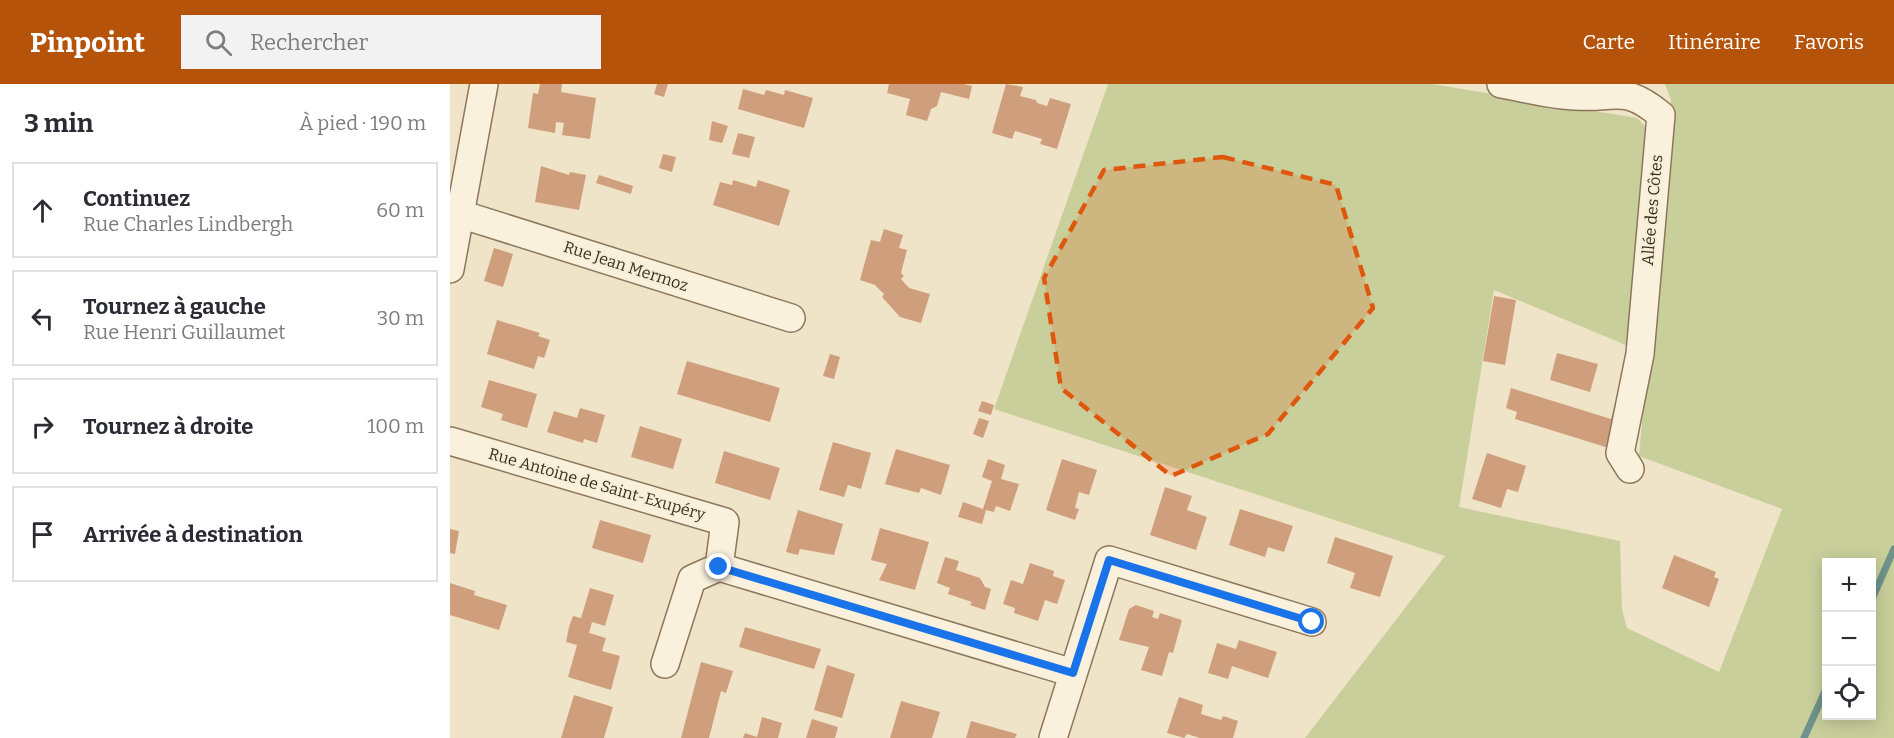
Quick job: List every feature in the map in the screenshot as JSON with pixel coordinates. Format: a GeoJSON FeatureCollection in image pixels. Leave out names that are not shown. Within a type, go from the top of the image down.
{"type":"FeatureCollection","features":[{"type":"Feature","properties":{"kind":"street"},"geometry":{"type":"LineString","coordinates":[[450,269],[484,84]]}},
{"type":"Feature","properties":{"kind":"street","name":"Allée des Côtes"},"geometry":{"type":"LineString","coordinates":[[1501,84],[1576,96],[1624,92],[1644,99],[1661,115],[1640,354],[1620,453],[1630,469]]}},
{"type":"Feature","properties":{"kind":"street","name":"Rue Jean Mermoz"},"geometry":{"type":"LineString","coordinates":[[456,227],[791,318]]}},
{"type":"Feature","properties":{"kind":"street","name":"Rue Antoine de Saint-Exupéry"},"geometry":{"type":"LineString","coordinates":[[450,441],[725,522],[719,567]]}},
{"type":"Feature","properties":{"kind":"street"},"geometry":{"type":"LineString","coordinates":[[1053,738],[1109,560],[1312,622]]}},
{"type":"Feature","properties":{"kind":"street"},"geometry":{"type":"LineString","coordinates":[[665,664],[692,579],[719,567],[1073,673]]}},
{"type":"Feature","properties":{"kind":"highlighted area"},"geometry":{"type":"Polygon","coordinates":[[[1223,157],[1336,185],[1373,308],[1268,434],[1171,476],[1061,388],[1044,278],[1104,170],[1223,157]]]}},
{"type":"Feature","properties":{"kind":"green space"},"geometry":{"type":"Polygon","coordinates":[[[1108,84],[1432,84],[1637,118],[1647,128],[1628,346],[1494,290],[1459,507],[1620,541],[1622,609],[1627,628],[1719,672],[1782,509],[1639,456],[1671,100],[1665,84],[1894,84],[1894,738],[1305,738],[1445,556],[994,409],[1108,84]]]}},
{"type":"Feature","properties":{"kind":"building"},"geometry":{"type":"Polygon","coordinates":[[[540,84],[562,84],[561,92],[596,98],[590,139],[562,135],[564,123],[556,122],[555,133],[528,128],[533,93],[538,94],[540,84]]]}},
{"type":"Feature","properties":{"kind":"building"},"geometry":{"type":"Polygon","coordinates":[[[657,84],[668,84],[664,97],[654,94],[657,84]]]}},
{"type":"Feature","properties":{"kind":"building"},"geometry":{"type":"Polygon","coordinates":[[[889,84],[964,84],[972,86],[969,99],[941,92],[937,106],[931,109],[927,121],[906,115],[910,99],[887,93],[889,84]]]}},
{"type":"Feature","properties":{"kind":"building"},"geometry":{"type":"Polygon","coordinates":[[[1006,84],[1023,87],[1020,96],[1036,100],[1037,103],[1047,106],[1050,98],[1071,104],[1057,149],[1040,144],[1042,139],[1015,131],[1012,139],[992,133],[1006,84]]]}},
{"type":"Feature","properties":{"kind":"building"},"geometry":{"type":"Polygon","coordinates":[[[743,89],[764,95],[766,90],[784,95],[785,90],[813,98],[804,128],[738,109],[743,89]]]}},
{"type":"Feature","properties":{"kind":"building"},"geometry":{"type":"Polygon","coordinates":[[[712,121],[728,126],[722,143],[709,140],[712,121]]]}},
{"type":"Feature","properties":{"kind":"building"},"geometry":{"type":"Polygon","coordinates":[[[738,133],[755,137],[749,158],[732,154],[738,133]]]}},
{"type":"Feature","properties":{"kind":"building"},"geometry":{"type":"Polygon","coordinates":[[[663,154],[676,157],[672,172],[659,168],[663,154]]]}},
{"type":"Feature","properties":{"kind":"building"},"geometry":{"type":"Polygon","coordinates":[[[541,166],[569,175],[570,172],[586,175],[579,210],[535,202],[541,166]]]}},
{"type":"Feature","properties":{"kind":"building"},"geometry":{"type":"Polygon","coordinates":[[[599,175],[633,186],[631,194],[596,183],[599,175]]]}},
{"type":"Feature","properties":{"kind":"building"},"geometry":{"type":"Polygon","coordinates":[[[733,180],[756,187],[758,180],[790,190],[779,226],[713,205],[720,182],[732,185],[733,180]]]}},
{"type":"Feature","properties":{"kind":"building"},"geometry":{"type":"Polygon","coordinates":[[[884,229],[903,235],[899,248],[907,250],[901,273],[904,276],[901,279],[909,288],[930,294],[921,323],[900,317],[882,297],[884,294],[875,285],[860,280],[871,240],[880,242],[884,229]]]}},
{"type":"Feature","properties":{"kind":"building"},"geometry":{"type":"Polygon","coordinates":[[[494,248],[513,254],[503,287],[484,281],[494,248]]]}},
{"type":"Feature","properties":{"kind":"building"},"geometry":{"type":"Polygon","coordinates":[[[1494,296],[1516,300],[1505,365],[1483,361],[1494,296]]]}},
{"type":"Feature","properties":{"kind":"building"},"geometry":{"type":"Polygon","coordinates":[[[497,320],[540,333],[538,336],[550,340],[544,358],[538,356],[534,369],[487,354],[497,320]]]}},
{"type":"Feature","properties":{"kind":"building"},"geometry":{"type":"Polygon","coordinates":[[[1557,353],[1598,364],[1590,392],[1550,380],[1557,353]]]}},
{"type":"Feature","properties":{"kind":"building"},"geometry":{"type":"Polygon","coordinates":[[[830,354],[840,357],[834,379],[823,376],[830,354]]]}},
{"type":"Feature","properties":{"kind":"building"},"geometry":{"type":"Polygon","coordinates":[[[687,361],[780,388],[770,422],[677,394],[687,361]]]}},
{"type":"Feature","properties":{"kind":"building"},"geometry":{"type":"Polygon","coordinates":[[[489,380],[537,394],[527,428],[501,420],[503,414],[481,407],[489,380]]]}},
{"type":"Feature","properties":{"kind":"building"},"geometry":{"type":"Polygon","coordinates":[[[1511,388],[1611,419],[1616,400],[1627,404],[1612,449],[1515,419],[1517,412],[1506,408],[1511,388]]]}},
{"type":"Feature","properties":{"kind":"building"},"geometry":{"type":"Polygon","coordinates":[[[982,401],[994,405],[991,415],[978,411],[982,401]]]}},
{"type":"Feature","properties":{"kind":"building"},"geometry":{"type":"Polygon","coordinates":[[[580,408],[605,415],[597,443],[584,439],[583,443],[547,432],[554,411],[577,418],[580,408]]]}},
{"type":"Feature","properties":{"kind":"building"},"geometry":{"type":"Polygon","coordinates":[[[979,418],[989,421],[983,438],[973,434],[979,418]]]}},
{"type":"Feature","properties":{"kind":"building"},"geometry":{"type":"Polygon","coordinates":[[[640,426],[682,439],[673,469],[631,457],[640,426]]]}},
{"type":"Feature","properties":{"kind":"building"},"geometry":{"type":"Polygon","coordinates":[[[833,442],[871,453],[861,489],[848,485],[844,497],[819,490],[833,442]]]}},
{"type":"Feature","properties":{"kind":"building"},"geometry":{"type":"Polygon","coordinates":[[[896,449],[950,465],[941,495],[921,488],[919,493],[885,484],[896,449]]]}},
{"type":"Feature","properties":{"kind":"building"},"geometry":{"type":"Polygon","coordinates":[[[724,451],[780,468],[770,500],[715,483],[724,451]]]}},
{"type":"Feature","properties":{"kind":"building"},"geometry":{"type":"Polygon","coordinates":[[[1487,453],[1526,466],[1518,492],[1507,489],[1501,508],[1472,499],[1487,453]]]}},
{"type":"Feature","properties":{"kind":"building"},"geometry":{"type":"Polygon","coordinates":[[[988,459],[1005,465],[1001,479],[1019,484],[1010,511],[996,506],[994,512],[986,510],[982,524],[958,517],[963,502],[983,509],[992,481],[982,477],[988,459]]]}},
{"type":"Feature","properties":{"kind":"building"},"geometry":{"type":"Polygon","coordinates":[[[1062,459],[1097,470],[1089,495],[1079,492],[1075,508],[1079,509],[1075,520],[1046,510],[1062,459]]]}},
{"type":"Feature","properties":{"kind":"building"},"geometry":{"type":"Polygon","coordinates":[[[1165,487],[1192,496],[1187,510],[1207,517],[1196,550],[1150,535],[1165,487]]]}},
{"type":"Feature","properties":{"kind":"building"},"geometry":{"type":"Polygon","coordinates":[[[1240,509],[1293,526],[1284,552],[1268,547],[1265,557],[1229,545],[1240,509]]]}},
{"type":"Feature","properties":{"kind":"building"},"geometry":{"type":"Polygon","coordinates":[[[798,510],[843,524],[834,555],[800,549],[798,555],[786,552],[798,510]]]}},
{"type":"Feature","properties":{"kind":"building"},"geometry":{"type":"Polygon","coordinates":[[[600,520],[651,535],[643,563],[592,548],[600,520]]]}},
{"type":"Feature","properties":{"kind":"building"},"geometry":{"type":"Polygon","coordinates":[[[880,528],[929,542],[915,590],[879,580],[887,564],[871,560],[880,528]]]}},
{"type":"Feature","properties":{"kind":"building"},"geometry":{"type":"Polygon","coordinates":[[[450,529],[459,531],[455,554],[450,553],[450,529]]]}},
{"type":"Feature","properties":{"kind":"building"},"geometry":{"type":"Polygon","coordinates":[[[1335,537],[1393,556],[1380,597],[1350,588],[1355,573],[1327,563],[1335,537]]]}},
{"type":"Feature","properties":{"kind":"building"},"geometry":{"type":"Polygon","coordinates":[[[1674,555],[1716,572],[1714,577],[1719,579],[1709,607],[1662,588],[1674,555]]]}},
{"type":"Feature","properties":{"kind":"building"},"geometry":{"type":"Polygon","coordinates":[[[945,557],[959,561],[956,570],[980,578],[985,587],[991,589],[985,610],[970,605],[972,602],[948,594],[950,588],[937,583],[945,557]]]}},
{"type":"Feature","properties":{"kind":"building"},"geometry":{"type":"Polygon","coordinates":[[[1030,563],[1054,571],[1053,576],[1065,580],[1057,604],[1045,600],[1038,621],[1014,613],[1015,608],[1003,604],[1011,580],[1023,584],[1030,563]]]}},
{"type":"Feature","properties":{"kind":"building"},"geometry":{"type":"Polygon","coordinates":[[[450,583],[475,591],[474,595],[507,605],[499,630],[450,615],[450,583]]]}},
{"type":"Feature","properties":{"kind":"building"},"geometry":{"type":"Polygon","coordinates":[[[590,588],[614,595],[605,626],[592,622],[589,633],[606,638],[602,651],[620,656],[611,690],[568,677],[577,645],[566,642],[569,627],[573,616],[581,618],[590,588]]]}},
{"type":"Feature","properties":{"kind":"building"},"geometry":{"type":"Polygon","coordinates":[[[1136,605],[1154,611],[1152,617],[1158,619],[1160,613],[1182,620],[1173,653],[1169,652],[1162,676],[1141,670],[1149,647],[1119,640],[1129,609],[1136,605]]]}},
{"type":"Feature","properties":{"kind":"building"},"geometry":{"type":"Polygon","coordinates":[[[745,627],[821,649],[814,669],[739,647],[745,627]]]}},
{"type":"Feature","properties":{"kind":"building"},"geometry":{"type":"Polygon","coordinates":[[[1239,640],[1277,652],[1268,678],[1232,666],[1228,679],[1208,673],[1217,643],[1236,649],[1239,640]]]}},
{"type":"Feature","properties":{"kind":"building"},"geometry":{"type":"Polygon","coordinates":[[[701,662],[733,671],[726,693],[721,691],[709,738],[681,738],[701,662]]]}},
{"type":"Feature","properties":{"kind":"building"},"geometry":{"type":"Polygon","coordinates":[[[827,665],[855,674],[842,718],[814,710],[827,665]]]}},
{"type":"Feature","properties":{"kind":"building"},"geometry":{"type":"Polygon","coordinates":[[[574,695],[613,707],[604,738],[561,738],[574,695]]]}},
{"type":"Feature","properties":{"kind":"building"},"geometry":{"type":"Polygon","coordinates":[[[1179,697],[1203,705],[1201,714],[1221,720],[1223,716],[1238,721],[1233,738],[1200,738],[1187,734],[1184,738],[1167,733],[1179,697]]]}},
{"type":"Feature","properties":{"kind":"building"},"geometry":{"type":"Polygon","coordinates":[[[901,701],[940,712],[932,738],[890,738],[901,701]]]}},
{"type":"Feature","properties":{"kind":"building"},"geometry":{"type":"Polygon","coordinates":[[[762,717],[782,723],[778,738],[743,738],[745,733],[757,737],[762,717]]]}},
{"type":"Feature","properties":{"kind":"building"},"geometry":{"type":"Polygon","coordinates":[[[812,719],[838,727],[835,738],[806,738],[812,719]]]}},
{"type":"Feature","properties":{"kind":"building"},"geometry":{"type":"Polygon","coordinates":[[[971,721],[1017,734],[1015,738],[966,738],[971,721]]]}},
{"type":"Feature","properties":{"kind":"waterway"},"geometry":{"type":"LineString","coordinates":[[1876,590],[1894,549]]}},
{"type":"Feature","properties":{"kind":"waterway"},"geometry":{"type":"LineString","coordinates":[[1804,738],[1822,698]]}},
{"type":"Feature","properties":{"kind":"route"},"geometry":{"type":"LineString","coordinates":[[719,567],[1073,673],[1109,560],[1312,622]]}}]}
